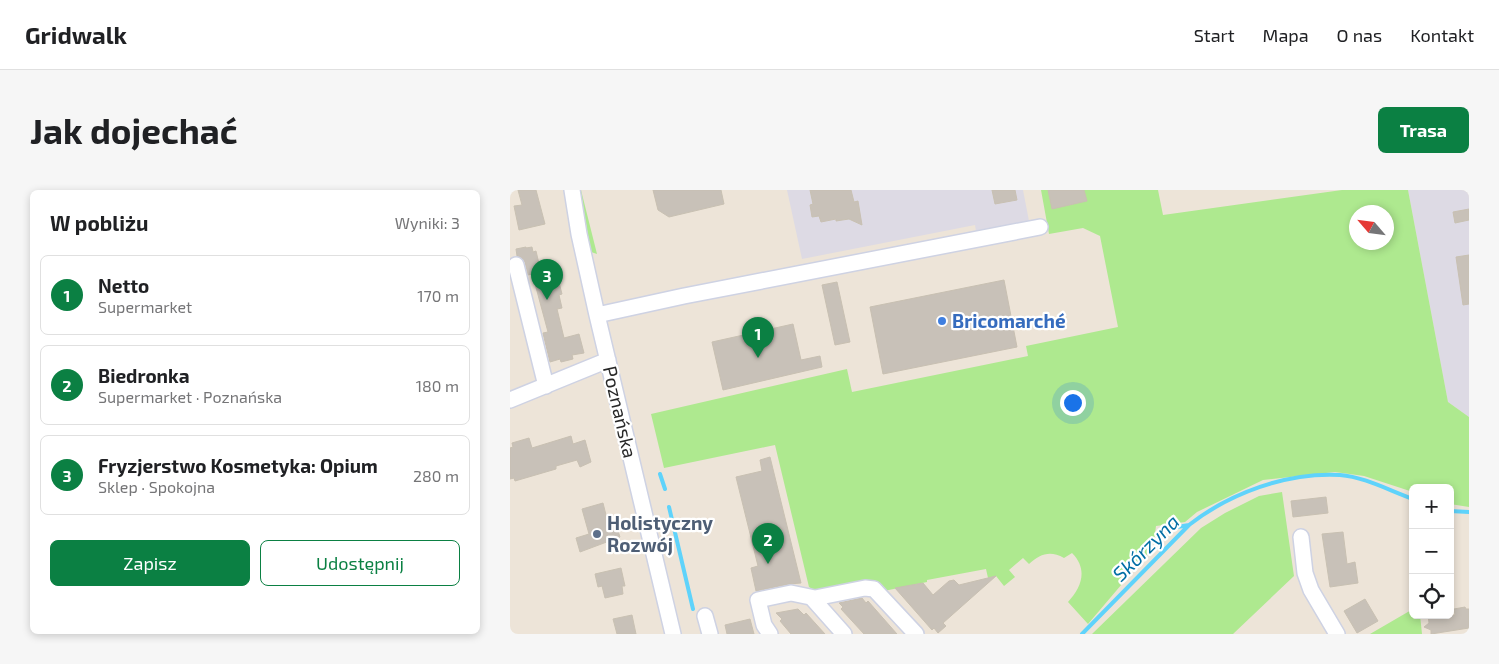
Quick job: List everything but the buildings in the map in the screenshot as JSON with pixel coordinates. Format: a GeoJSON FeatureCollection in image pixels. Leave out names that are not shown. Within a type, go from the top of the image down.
{"type":"FeatureCollection","features":[{"type":"Feature","properties":{"kind":"street","name":"Poznańska"},"geometry":{"type":"LineString","coordinates":[[572,190],[579,234],[597,315],[673,634]]}},
{"type":"Feature","properties":{"kind":"street"},"geometry":{"type":"LineString","coordinates":[[597,315],[684,296],[1040,227]]}},
{"type":"Feature","properties":{"kind":"street"},"geometry":{"type":"LineString","coordinates":[[516,265],[546,386]]}},
{"type":"Feature","properties":{"kind":"street"},"geometry":{"type":"LineString","coordinates":[[510,400],[608,360]]}},
{"type":"Feature","properties":{"kind":"street"},"geometry":{"type":"LineString","coordinates":[[1301,537],[1305,573],[1311,590],[1337,634]]}},
{"type":"Feature","properties":{"kind":"street"},"geometry":{"type":"LineString","coordinates":[[770,634],[764,625],[758,600],[791,593],[808,597],[865,588],[874,588],[916,634]]}},
{"type":"Feature","properties":{"kind":"street"},"geometry":{"type":"LineString","coordinates":[[808,597],[844,634]]}},
{"type":"Feature","properties":{"kind":"street"},"geometry":{"type":"LineString","coordinates":[[705,616],[710,634]]}},
{"type":"Feature","properties":{"kind":"shaded area"},"geometry":{"type":"Polygon","coordinates":[[[787,190],[1023,190],[1029,221],[976,231],[975,225],[802,259],[787,190]]]}},
{"type":"Feature","properties":{"kind":"shaded area"},"geometry":{"type":"Polygon","coordinates":[[[1408,190],[1469,190],[1469,417],[1448,402],[1408,190]]]}},
{"type":"Feature","properties":{"kind":"green space"},"geometry":{"type":"Polygon","coordinates":[[[581,190],[597,254],[591,252],[581,190]]]}},
{"type":"Feature","properties":{"kind":"green space"},"geometry":{"type":"Polygon","coordinates":[[[1041,190],[1158,190],[1163,215],[1342,190],[1408,190],[1448,402],[1469,417],[1469,507],[1454,505],[1454,484],[1409,484],[1409,491],[1364,476],[1335,472],[1263,480],[1197,512],[1185,522],[1156,526],[1154,541],[1150,551],[1088,624],[1068,602],[1077,590],[1081,578],[1080,565],[1072,553],[1064,558],[1054,554],[1045,554],[1029,564],[1023,558],[1009,570],[1015,577],[1004,586],[996,576],[988,578],[986,569],[927,580],[927,582],[884,591],[818,592],[809,587],[775,445],[664,468],[651,414],[847,369],[852,392],[1028,356],[1026,346],[1118,327],[1100,236],[1083,228],[1049,234],[1041,190]]]}},
{"type":"Feature","properties":{"kind":"green space"},"geometry":{"type":"Polygon","coordinates":[[[1282,492],[1294,576],[1233,634],[1092,634],[1201,528],[1225,513],[1259,496],[1282,492]]]}},
{"type":"Feature","properties":{"kind":"green space"},"geometry":{"type":"Polygon","coordinates":[[[1409,611],[1409,619],[1420,619],[1422,634],[1370,634],[1409,611]]]}},
{"type":"Feature","properties":{"kind":"waterway"},"geometry":{"type":"LineString","coordinates":[[660,474],[665,489]]}},
{"type":"Feature","properties":{"kind":"waterway","name":"Skórzyna"},"geometry":{"type":"LineString","coordinates":[[1082,634],[1189,525],[1222,503],[1241,494],[1280,481],[1300,477],[1340,475],[1368,481],[1409,497]]}},
{"type":"Feature","properties":{"kind":"waterway"},"geometry":{"type":"LineString","coordinates":[[669,507],[693,609]]}},
{"type":"Feature","properties":{"kind":"waterway","name":"Skórzyna"},"geometry":{"type":"LineString","coordinates":[[1454,511],[1469,512]]}},
{"type":"Feature","properties":{"kind":"waterway"},"geometry":{"type":"LineString","coordinates":[[1160,530],[1189,525]]}},
{"type":"Feature","properties":{"kind":"place","name":"Fryzjerstwo Kosmetyka: Opium"},"geometry":{"type":"Point","coordinates":[547,300]}},
{"type":"Feature","properties":{"kind":"place","name":"Bricomarché"},"geometry":{"type":"Point","coordinates":[942,321]}},
{"type":"Feature","properties":{"kind":"place","name":"Netto"},"geometry":{"type":"Point","coordinates":[758,358]}},
{"type":"Feature","properties":{"kind":"place","name":"Holistyczny Rozwój"},"geometry":{"type":"Point","coordinates":[597,534]}},
{"type":"Feature","properties":{"kind":"place","name":"Biedronka"},"geometry":{"type":"Point","coordinates":[768,564]}}]}
